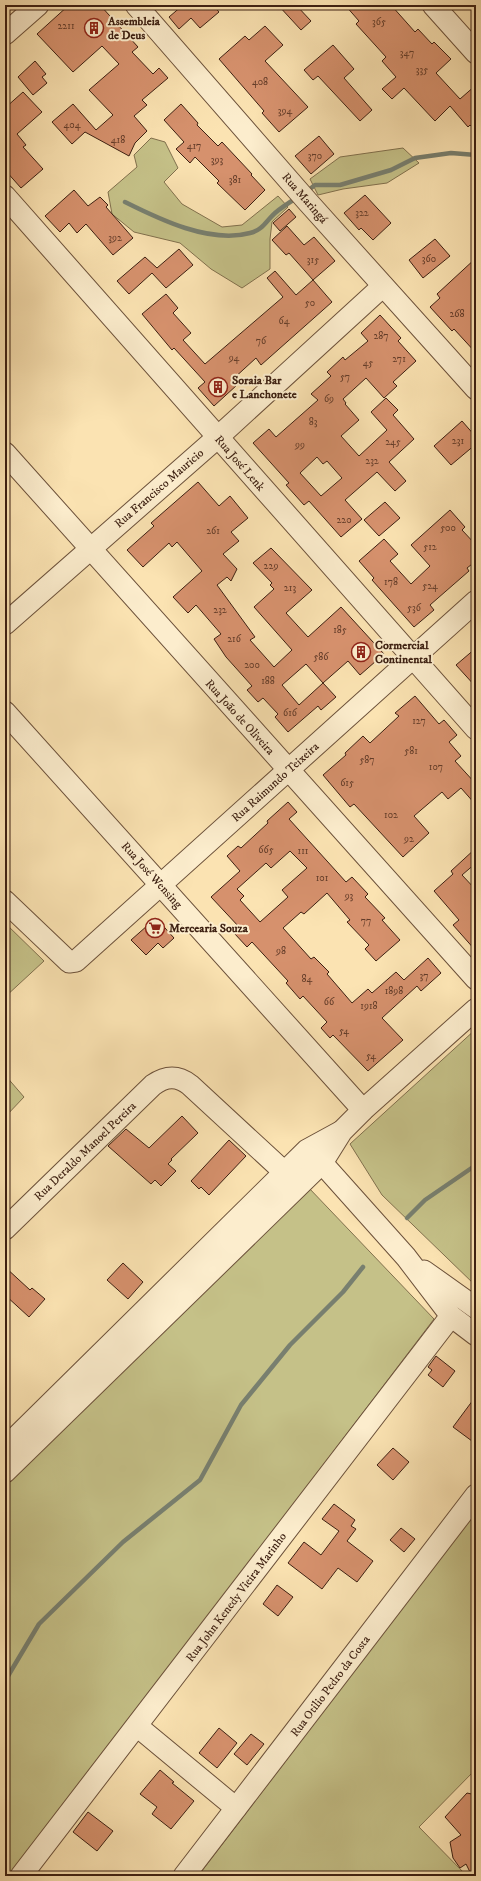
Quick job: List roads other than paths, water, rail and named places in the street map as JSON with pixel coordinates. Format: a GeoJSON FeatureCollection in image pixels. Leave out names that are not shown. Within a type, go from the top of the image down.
{"type":"FeatureCollection","features":[{"type":"Feature","properties":{"kind":"street"},"geometry":{"type":"LineString","coordinates":[[5,34],[38,5]]}},
{"type":"Feature","properties":{"kind":"street","name":"Rua Maringá"},"geometry":{"type":"LineString","coordinates":[[136,5],[301,194],[476,389]]}},
{"type":"Feature","properties":{"kind":"street"},"geometry":{"type":"LineString","coordinates":[[433,5],[476,54]]}},
{"type":"Feature","properties":{"kind":"street","name":"Rua José Lenk"},"geometry":{"type":"LineString","coordinates":[[5,196],[476,729]]}},
{"type":"Feature","properties":{"kind":"street","name":"Rua Francisco Mauricio"},"geometry":{"type":"LineString","coordinates":[[5,624],[218,437],[383,286]]}},
{"type":"Feature","properties":{"kind":"street","name":"Rua João de Oliveira"},"geometry":{"type":"LineString","coordinates":[[5,453],[288,771],[476,979]]}},
{"type":"Feature","properties":{"kind":"street","name":"Rua Raimundo Teixeira"},"geometry":{"type":"LineString","coordinates":[[5,901],[69,962],[72,962],[288,771],[476,601]]}},
{"type":"Feature","properties":{"kind":"street","name":"Rua José Wensing"},"geometry":{"type":"LineString","coordinates":[[5,712],[363,1110]]}},
{"type":"Feature","properties":{"kind":"street"},"geometry":{"type":"LineString","coordinates":[[5,1472],[314,1157],[363,1110],[476,1010]]}},
{"type":"Feature","properties":{"kind":"street","name":"Rua Deraldo Manoel Pereira"},"geometry":{"type":"LineString","coordinates":[[5,1229],[153,1085],[168,1077],[177,1078],[190,1085],[292,1179]]}},
{"type":"Feature","properties":{"kind":"street"},"geometry":{"type":"LineString","coordinates":[[314,1157],[406,1257],[451,1316],[476,1335]]}},
{"type":"Feature","properties":{"kind":"street"},"geometry":{"type":"LineString","coordinates":[[5,1448],[292,1179]]}},
{"type":"Feature","properties":{"kind":"street"},"geometry":{"type":"LineString","coordinates":[[406,1257],[476,1308]]}},
{"type":"Feature","properties":{"kind":"street","name":"Rua John Kenedy Vieira Marinho"},"geometry":{"type":"LineString","coordinates":[[21,1876],[451,1316]]}},
{"type":"Feature","properties":{"kind":"street","name":"Rua Otilio Pedro da Costa"},"geometry":{"type":"LineString","coordinates":[[184,1876],[476,1495]]}},
{"type":"Feature","properties":{"kind":"street"},"geometry":{"type":"LineString","coordinates":[[137,1726],[236,1808]]}},
{"type":"Feature","properties":{"kind":"waterway"},"geometry":{"type":"LineString","coordinates":[[306,192],[315,185],[340,185],[391,170],[415,158],[451,153],[476,155]]}},
{"type":"Feature","properties":{"kind":"waterway"},"geometry":{"type":"LineString","coordinates":[[125,202],[153,216],[185,228],[202,233],[235,236],[258,230],[278,211],[298,197]]}},
{"type":"Feature","properties":{"kind":"waterway"},"geometry":{"type":"LineString","coordinates":[[407,1218],[425,1200],[476,1165]]}},
{"type":"Feature","properties":{"kind":"waterway"},"geometry":{"type":"LineString","coordinates":[[5,1681],[39,1624],[123,1542],[200,1480],[241,1405],[290,1345],[343,1292],[363,1267]]}},
{"type":"Feature","properties":{"kind":"place","name":"Assembleia de Deus"},"geometry":{"type":"Point","coordinates":[94,28]}},
{"type":"Feature","properties":{"kind":"place","name":"Soraia Bar e Lanchonete"},"geometry":{"type":"Point","coordinates":[218,387]}},
{"type":"Feature","properties":{"kind":"place","name":"Cormercial Continental"},"geometry":{"type":"Point","coordinates":[361,652]}},
{"type":"Feature","properties":{"kind":"place","name":"Mercearia Souza"},"geometry":{"type":"Point","coordinates":[155,928]}}]}
